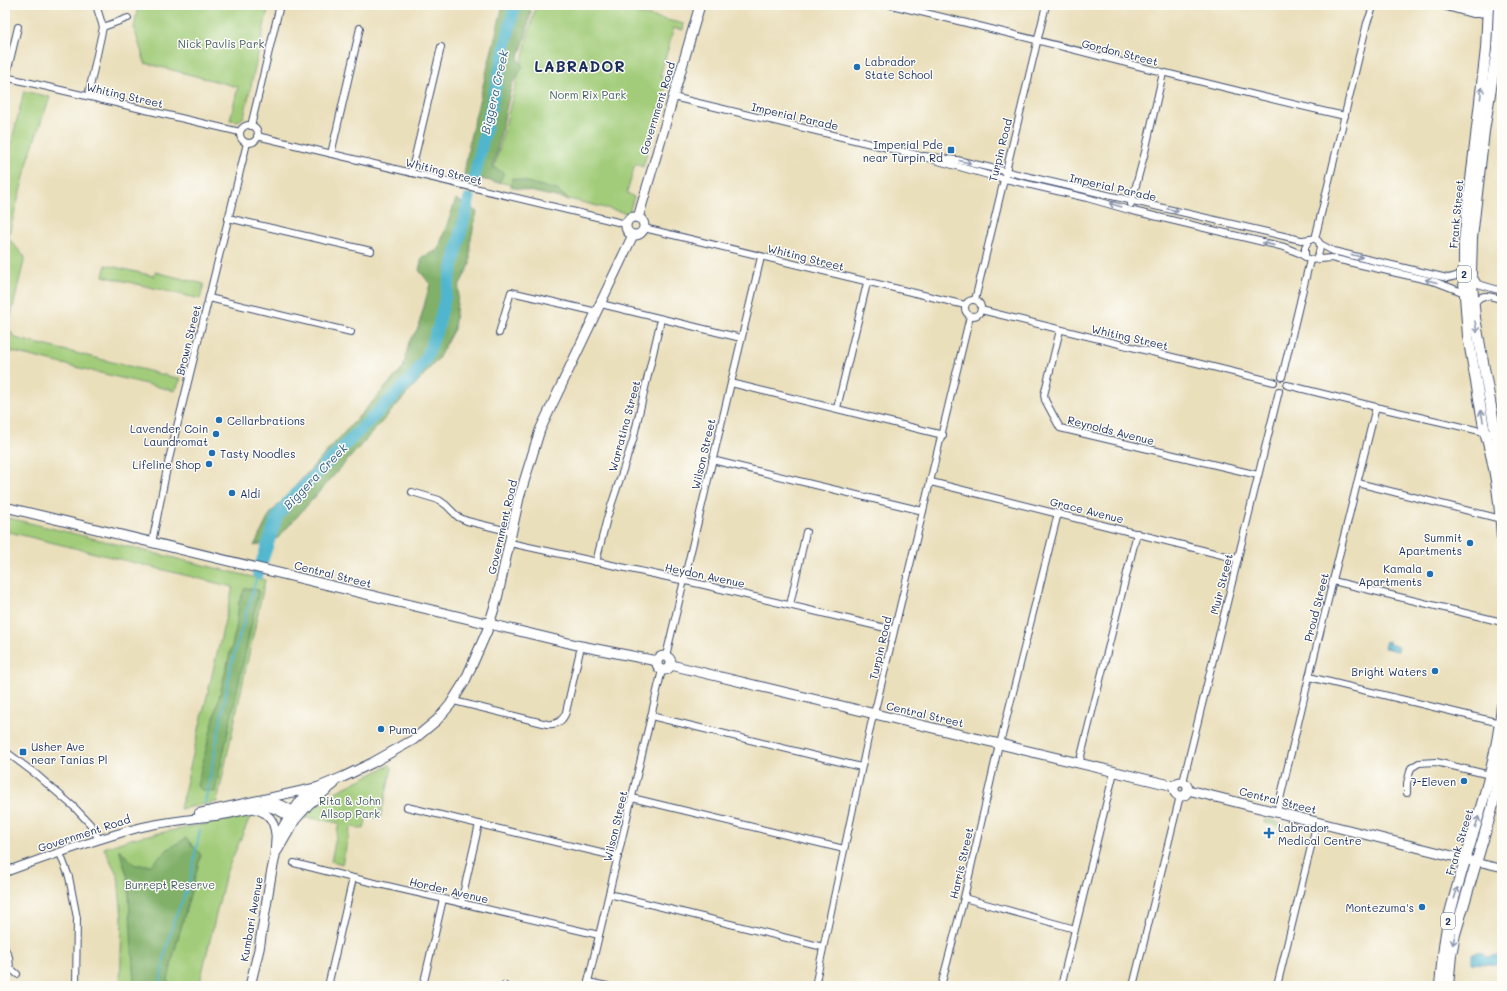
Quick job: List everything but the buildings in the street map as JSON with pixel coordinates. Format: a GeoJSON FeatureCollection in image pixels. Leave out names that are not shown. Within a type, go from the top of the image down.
{"type":"FeatureCollection","features":[{"type":"Feature","properties":{"kind":"highway","name":"Frank Street"},"geometry":{"type":"LineString","coordinates":[[1488,7],[1486,49],[1466,220],[1464,298],[1468,336],[1502,468]]}},
{"type":"Feature","properties":{"kind":"highway","name":"Frank Street"},"geometry":{"type":"LineString","coordinates":[[1500,9],[1497,50],[1486,117],[1474,222],[1471,273],[1473,307],[1494,434],[1489,445],[1501,520],[1502,537]]}},
{"type":"Feature","properties":{"kind":"highway","name":"Frank Street"},"geometry":{"type":"LineString","coordinates":[[1440,986],[1446,929],[1490,775],[1502,706]]}},
{"type":"Feature","properties":{"kind":"highway","name":"Frank Street"},"geometry":{"type":"LineString","coordinates":[[1448,986],[1455,934],[1492,809],[1502,760]]}},
{"type":"Feature","properties":{"kind":"main road","name":"Government Road"},"geometry":{"type":"LineString","coordinates":[[638,218],[700,5]]}},
{"type":"Feature","properties":{"kind":"main road"},"geometry":{"type":"LineString","coordinates":[[632,218],[638,218],[643,222],[644,228],[640,234],[633,235],[628,232],[626,224],[632,218]]}},
{"type":"Feature","properties":{"kind":"main road","name":"Government Road"},"geometry":{"type":"LineString","coordinates":[[294,816],[302,799],[319,787],[343,777],[397,750],[413,740],[437,720],[454,701],[466,681],[490,623],[510,543],[519,498],[540,430],[633,235]]}},
{"type":"Feature","properties":{"kind":"main road","name":"Central Street"},"geometry":{"type":"LineString","coordinates":[[5,507],[581,646],[657,661]]}},
{"type":"Feature","properties":{"kind":"main road"},"geometry":{"type":"LineString","coordinates":[[661,656],[666,656],[670,658],[671,665],[669,669],[662,670],[658,668],[657,661],[661,656]]}},
{"type":"Feature","properties":{"kind":"main road","name":"Central Street"},"geometry":{"type":"LineString","coordinates":[[671,665],[1174,786]]}},
{"type":"Feature","properties":{"kind":"main road","name":"Government Road"},"geometry":{"type":"LineString","coordinates":[[294,816],[343,777]]}},
{"type":"Feature","properties":{"kind":"main road"},"geometry":{"type":"LineString","coordinates":[[1178,782],[1183,782],[1188,786],[1188,790],[1184,795],[1180,796],[1175,792],[1174,786],[1178,782]]}},
{"type":"Feature","properties":{"kind":"main road","name":"Central Street"},"geometry":{"type":"LineString","coordinates":[[1188,790],[1476,862]]}},
{"type":"Feature","properties":{"kind":"main road","name":"Kumbari Avenue"},"geometry":{"type":"LineString","coordinates":[[250,986],[259,949],[275,856],[276,840],[294,816]]}},
{"type":"Feature","properties":{"kind":"main road","name":"Kumbari Avenue"},"geometry":{"type":"LineString","coordinates":[[275,856],[294,816]]}},
{"type":"Feature","properties":{"kind":"street"},"geometry":{"type":"LineString","coordinates":[[88,96],[103,27],[96,5]]}},
{"type":"Feature","properties":{"kind":"street"},"geometry":{"type":"LineString","coordinates":[[251,126],[280,5]]}},
{"type":"Feature","properties":{"kind":"street","name":"Gordon Street"},"geometry":{"type":"LineString","coordinates":[[890,5],[1163,73],[1345,116]]}},
{"type":"Feature","properties":{"kind":"street","name":"Turpin Road"},"geometry":{"type":"LineString","coordinates":[[975,300],[1046,5]]}},
{"type":"Feature","properties":{"kind":"street"},"geometry":{"type":"LineString","coordinates":[[1282,377],[1310,258],[1305,247],[1312,240],[1345,116],[1367,23],[1369,5]]}},
{"type":"Feature","properties":{"kind":"street"},"geometry":{"type":"LineString","coordinates":[[1367,23],[1374,5]]}},
{"type":"Feature","properties":{"kind":"street"},"geometry":{"type":"LineString","coordinates":[[1443,5],[1472,13],[1479,13],[1488,7]]}},
{"type":"Feature","properties":{"kind":"street"},"geometry":{"type":"LineString","coordinates":[[1462,5],[1500,9]]}},
{"type":"Feature","properties":{"kind":"street"},"geometry":{"type":"LineString","coordinates":[[103,27],[128,18]]}},
{"type":"Feature","properties":{"kind":"street"},"geometry":{"type":"LineString","coordinates":[[6,77],[18,28]]}},
{"type":"Feature","properties":{"kind":"street"},"geometry":{"type":"LineString","coordinates":[[331,154],[360,28]]}},
{"type":"Feature","properties":{"kind":"street"},"geometry":{"type":"LineString","coordinates":[[411,173],[441,47]]}},
{"type":"Feature","properties":{"kind":"street"},"geometry":{"type":"LineString","coordinates":[[1129,210],[1145,152],[1163,73]]}},
{"type":"Feature","properties":{"kind":"street","name":"Whiting Street"},"geometry":{"type":"LineString","coordinates":[[6,77],[240,132]]}},
{"type":"Feature","properties":{"kind":"street","name":"Imperial Parade"},"geometry":{"type":"LineString","coordinates":[[673,97],[913,154],[958,160],[1288,237],[1312,240]]}},
{"type":"Feature","properties":{"kind":"street"},"geometry":{"type":"LineString","coordinates":[[251,126],[256,130],[257,136],[255,141],[247,143],[241,139],[240,132],[243,128],[251,126]]}},
{"type":"Feature","properties":{"kind":"street","name":"Whiting Street"},"geometry":{"type":"LineString","coordinates":[[257,136],[626,224]]}},
{"type":"Feature","properties":{"kind":"street","name":"Brown Street"},"geometry":{"type":"LineString","coordinates":[[152,542],[168,464],[247,143]]}},
{"type":"Feature","properties":{"kind":"street","name":"Imperial Parade"},"geometry":{"type":"LineString","coordinates":[[913,154],[926,159],[1003,179],[1082,196],[1129,210],[1284,248],[1310,258],[1331,258],[1380,265],[1447,278],[1454,277],[1459,274],[1462,271],[1464,263]]}},
{"type":"Feature","properties":{"kind":"street"},"geometry":{"type":"LineString","coordinates":[[1184,223],[1186,213]]}},
{"type":"Feature","properties":{"kind":"street"},"geometry":{"type":"LineString","coordinates":[[228,218],[371,251]]}},
{"type":"Feature","properties":{"kind":"street","name":"Whiting Street"},"geometry":{"type":"LineString","coordinates":[[644,228],[867,283],[965,305]]}},
{"type":"Feature","properties":{"kind":"street"},"geometry":{"type":"LineString","coordinates":[[1310,258],[1319,254],[1320,244],[1318,241],[1312,240]]}},
{"type":"Feature","properties":{"kind":"street","name":"Imperial Parade"},"geometry":{"type":"LineString","coordinates":[[1320,244],[1333,251],[1436,282],[1462,292],[1464,298]]}},
{"type":"Feature","properties":{"kind":"street","name":"Wilson Street"},"geometry":{"type":"LineString","coordinates":[[666,656],[730,383],[762,257]]}},
{"type":"Feature","properties":{"kind":"street"},"geometry":{"type":"LineString","coordinates":[[1471,273],[1478,284],[1502,291]]}},
{"type":"Feature","properties":{"kind":"street"},"geometry":{"type":"LineString","coordinates":[[837,408],[867,283]]}},
{"type":"Feature","properties":{"kind":"street"},"geometry":{"type":"LineString","coordinates":[[499,333],[510,292],[661,319],[741,338]]}},
{"type":"Feature","properties":{"kind":"street"},"geometry":{"type":"LineString","coordinates":[[1473,307],[1477,299],[1482,296],[1502,300]]}},
{"type":"Feature","properties":{"kind":"street"},"geometry":{"type":"LineString","coordinates":[[209,298],[351,332]]}},
{"type":"Feature","properties":{"kind":"street"},"geometry":{"type":"LineString","coordinates":[[975,300],[979,303],[981,310],[977,316],[970,316],[965,312],[965,305],[969,301],[975,300]]}},
{"type":"Feature","properties":{"kind":"street","name":"Whiting Street"},"geometry":{"type":"LineString","coordinates":[[981,310],[1274,382]]}},
{"type":"Feature","properties":{"kind":"street","name":"Turpin Road"},"geometry":{"type":"LineString","coordinates":[[815,986],[873,714],[943,434],[970,316]]}},
{"type":"Feature","properties":{"kind":"street","name":"Warratina Street"},"geometry":{"type":"LineString","coordinates":[[596,562],[607,518],[633,440],[661,319]]}},
{"type":"Feature","properties":{"kind":"street","name":"Reynolds Avenue"},"geometry":{"type":"LineString","coordinates":[[1060,330],[1044,395],[1045,400],[1060,428],[1258,475]]}},
{"type":"Feature","properties":{"kind":"street"},"geometry":{"type":"LineString","coordinates":[[1282,377],[1287,381],[1287,385],[1284,390],[1279,391],[1274,386],[1274,382],[1276,378],[1282,377]]}},
{"type":"Feature","properties":{"kind":"street"},"geometry":{"type":"LineString","coordinates":[[730,383],[943,434]]}},
{"type":"Feature","properties":{"kind":"street"},"geometry":{"type":"LineString","coordinates":[[1287,385],[1494,434]]}},
{"type":"Feature","properties":{"kind":"street","name":"Muir Street"},"geometry":{"type":"LineString","coordinates":[[1183,782],[1279,391]]}},
{"type":"Feature","properties":{"kind":"street","name":"Proud Street"},"geometry":{"type":"LineString","coordinates":[[1277,812],[1376,407]]}},
{"type":"Feature","properties":{"kind":"street"},"geometry":{"type":"LineString","coordinates":[[712,460],[923,511]]}},
{"type":"Feature","properties":{"kind":"street","name":"Grace Avenue"},"geometry":{"type":"LineString","coordinates":[[930,482],[1238,559]]}},
{"type":"Feature","properties":{"kind":"street"},"geometry":{"type":"LineString","coordinates":[[1358,482],[1501,520]]}},
{"type":"Feature","properties":{"kind":"street"},"geometry":{"type":"LineString","coordinates":[[412,492],[439,500],[458,517],[467,521],[512,532]]}},
{"type":"Feature","properties":{"kind":"street","name":"Harris Street"},"geometry":{"type":"LineString","coordinates":[[941,986],[964,898],[999,744],[1058,513]]}},
{"type":"Feature","properties":{"kind":"street"},"geometry":{"type":"LineString","coordinates":[[790,605],[806,532]]}},
{"type":"Feature","properties":{"kind":"street"},"geometry":{"type":"LineString","coordinates":[[1079,764],[1137,533]]}},
{"type":"Feature","properties":{"kind":"street","name":"Heydon Avenue"},"geometry":{"type":"LineString","coordinates":[[510,543],[790,605],[894,630]]}},
{"type":"Feature","properties":{"kind":"street"},"geometry":{"type":"LineString","coordinates":[[1333,581],[1502,622]]}},
{"type":"Feature","properties":{"kind":"street"},"geometry":{"type":"LineString","coordinates":[[454,701],[547,724],[558,723],[563,719],[566,712],[581,646]]}},
{"type":"Feature","properties":{"kind":"street","name":"Wilson Street"},"geometry":{"type":"LineString","coordinates":[[588,984],[662,670]]}},
{"type":"Feature","properties":{"kind":"street"},"geometry":{"type":"LineString","coordinates":[[1309,678],[1500,723]]}},
{"type":"Feature","properties":{"kind":"street"},"geometry":{"type":"LineString","coordinates":[[651,716],[861,767]]}},
{"type":"Feature","properties":{"kind":"street"},"geometry":{"type":"LineString","coordinates":[[5,751],[37,775],[74,807],[90,824],[99,839]]}},
{"type":"Feature","properties":{"kind":"street"},"geometry":{"type":"LineString","coordinates":[[1407,793],[1407,783],[1411,768],[1419,763],[1436,762],[1490,775]]}},
{"type":"Feature","properties":{"kind":"street"},"geometry":{"type":"LineString","coordinates":[[1061,986],[1114,772]]}},
{"type":"Feature","properties":{"kind":"street","name":"Government Road"},"geometry":{"type":"LineString","coordinates":[[247,807],[319,787]]}},
{"type":"Feature","properties":{"kind":"street"},"geometry":{"type":"LineString","coordinates":[[1133,986],[1180,796]]}},
{"type":"Feature","properties":{"kind":"street"},"geometry":{"type":"LineString","coordinates":[[632,798],[844,849]]}},
{"type":"Feature","properties":{"kind":"street","name":"Government Road"},"geometry":{"type":"LineString","coordinates":[[247,807],[264,812],[271,818],[275,826],[276,840]]}},
{"type":"Feature","properties":{"kind":"street","name":"Government Road"},"geometry":{"type":"LineString","coordinates":[[5,872],[99,839],[171,821],[192,814],[247,807],[268,807],[294,816]]}},
{"type":"Feature","properties":{"kind":"street"},"geometry":{"type":"LineString","coordinates":[[407,807],[618,857]]}},
{"type":"Feature","properties":{"kind":"street"},"geometry":{"type":"LineString","coordinates":[[1277,986],[1317,822]]}},
{"type":"Feature","properties":{"kind":"street"},"geometry":{"type":"LineString","coordinates":[[461,904],[479,824]]}},
{"type":"Feature","properties":{"kind":"street"},"geometry":{"type":"LineString","coordinates":[[60,853],[68,877],[77,918],[76,986]]}},
{"type":"Feature","properties":{"kind":"street","name":"Central Street"},"geometry":{"type":"LineString","coordinates":[[1476,862],[1502,868]]}},
{"type":"Feature","properties":{"kind":"street","name":"Horder Avenue"},"geometry":{"type":"LineString","coordinates":[[294,863],[461,904],[599,935]]}},
{"type":"Feature","properties":{"kind":"street"},"geometry":{"type":"LineString","coordinates":[[328,986],[353,878]]}},
{"type":"Feature","properties":{"kind":"street"},"geometry":{"type":"LineString","coordinates":[[609,894],[823,947]]}},
{"type":"Feature","properties":{"kind":"street"},"geometry":{"type":"LineString","coordinates":[[964,898],[1075,928]]}},
{"type":"Feature","properties":{"kind":"street"},"geometry":{"type":"LineString","coordinates":[[422,986],[443,899]]}},
{"type":"Feature","properties":{"kind":"street"},"geometry":{"type":"LineString","coordinates":[[5,949],[9,957],[10,968],[17,974]]}},
{"type":"Feature","properties":{"kind":"street"},"geometry":{"type":"LineString","coordinates":[[588,984],[607,986]]}},
{"type":"Feature","properties":{"kind":"green space","name":"Nick Pavlis Park"},"geometry":{"type":"Polygon","coordinates":[[[138,5],[269,5],[244,117],[238,121],[230,120],[238,87],[145,63],[134,28],[138,5]]]}},
{"type":"Feature","properties":{"kind":"green space"},"geometry":{"type":"Polygon","coordinates":[[[503,5],[527,5],[531,11],[526,36],[518,59],[523,67],[512,84],[493,167],[504,173],[499,183],[464,175],[470,138],[503,5]]]}},
{"type":"Feature","properties":{"kind":"green space","name":"Norm Rix Park"},"geometry":{"type":"Polygon","coordinates":[[[536,5],[603,5],[684,24],[683,30],[674,28],[660,76],[668,79],[643,167],[635,164],[627,193],[634,197],[629,212],[626,213],[491,180],[536,5]]]}},
{"type":"Feature","properties":{"kind":"green space"},"geometry":{"type":"Polygon","coordinates":[[[24,91],[50,97],[31,150],[8,238],[25,257],[8,328],[15,338],[181,379],[175,391],[5,350],[5,169],[24,91]]]}},
{"type":"Feature","properties":{"kind":"green space"},"geometry":{"type":"Polygon","coordinates":[[[512,178],[557,190],[569,200],[511,187],[512,178]]]}},
{"type":"Feature","properties":{"kind":"green space"},"geometry":{"type":"Polygon","coordinates":[[[456,199],[477,212],[470,243],[470,265],[459,286],[454,329],[438,359],[278,538],[254,546],[270,514],[403,368],[409,342],[418,328],[430,284],[419,270],[422,257],[438,250],[456,199]]]}},
{"type":"Feature","properties":{"kind":"green space"},"geometry":{"type":"Polygon","coordinates":[[[106,265],[154,276],[155,272],[204,284],[200,299],[103,276],[106,265]]]}},
{"type":"Feature","properties":{"kind":"green space"},"geometry":{"type":"Polygon","coordinates":[[[5,517],[265,580],[217,802],[180,809],[233,587],[5,531],[5,517]]]}},
{"type":"Feature","properties":{"kind":"green space"},"geometry":{"type":"Polygon","coordinates":[[[245,588],[259,590],[215,792],[202,790],[197,786],[236,629],[239,602],[245,588]]]}},
{"type":"Feature","properties":{"kind":"green space","name":"Rita & John Allsop Park"},"geometry":{"type":"Polygon","coordinates":[[[390,765],[392,768],[380,819],[367,816],[364,829],[351,827],[342,864],[331,861],[339,823],[305,817],[329,795],[390,765]]]}},
{"type":"Feature","properties":{"kind":"green space","name":"Burrept Reserve"},"geometry":{"type":"Polygon","coordinates":[[[251,815],[226,873],[199,986],[120,986],[122,919],[118,876],[104,848],[134,838],[251,815]]]}},
{"type":"Feature","properties":{"kind":"green space"},"geometry":{"type":"Polygon","coordinates":[[[1266,819],[1284,824],[1283,827],[1265,823],[1266,819]]]}},
{"type":"Feature","properties":{"kind":"green space"},"geometry":{"type":"Polygon","coordinates":[[[186,838],[201,855],[173,957],[167,986],[134,986],[128,878],[119,849],[135,865],[151,865],[168,849],[186,838]]]}},
{"type":"Feature","properties":{"kind":"water"},"geometry":{"type":"Polygon","coordinates":[[[1386,641],[1389,642],[1389,644],[1399,647],[1398,651],[1384,648],[1386,641]]]}},
{"type":"Feature","properties":{"kind":"water"},"geometry":{"type":"Polygon","coordinates":[[[1476,952],[1488,957],[1498,955],[1502,957],[1502,965],[1472,963],[1472,954],[1476,954],[1476,952]]]}},
{"type":"Feature","properties":{"kind":"waterway","name":"Biggera Creek"},"geometry":{"type":"LineString","coordinates":[[474,179],[515,5]]}},
{"type":"Feature","properties":{"kind":"waterway","name":"Biggera Creek"},"geometry":{"type":"LineString","coordinates":[[258,573],[277,517],[288,502],[412,378],[427,357],[438,327],[469,199]]}},
{"type":"Feature","properties":{"kind":"waterway","name":"Biggera Creek"},"geometry":{"type":"LineString","coordinates":[[205,803],[232,662],[258,573]]}},
{"type":"Feature","properties":{"kind":"waterway","name":"Biggera Creek"},"geometry":{"type":"LineString","coordinates":[[160,986],[165,954],[175,918],[190,882],[200,829]]}},
{"type":"Feature","properties":{"kind":"place","name":"Labrador State School"},"geometry":{"type":"Point","coordinates":[857,67]}},
{"type":"Feature","properties":{"kind":"place","name":"Imperial Pde near Turpin Rd"},"geometry":{"type":"Point","coordinates":[951,150]}},
{"type":"Feature","properties":{"kind":"place","name":"Cellarbrations"},"geometry":{"type":"Point","coordinates":[219,420]}},
{"type":"Feature","properties":{"kind":"place","name":"Lavender Coin Laundromat"},"geometry":{"type":"Point","coordinates":[216,434]}},
{"type":"Feature","properties":{"kind":"place","name":"Tasty Noodles"},"geometry":{"type":"Point","coordinates":[212,453]}},
{"type":"Feature","properties":{"kind":"place","name":"Lifeline Shop"},"geometry":{"type":"Point","coordinates":[209,464]}},
{"type":"Feature","properties":{"kind":"place","name":"Aldi"},"geometry":{"type":"Point","coordinates":[232,493]}},
{"type":"Feature","properties":{"kind":"place","name":"Summit Apartments"},"geometry":{"type":"Point","coordinates":[1470,543]}},
{"type":"Feature","properties":{"kind":"place","name":"Kamala Apartments"},"geometry":{"type":"Point","coordinates":[1430,574]}},
{"type":"Feature","properties":{"kind":"place","name":"Bright Waters"},"geometry":{"type":"Point","coordinates":[1435,671]}},
{"type":"Feature","properties":{"kind":"place","name":"Puma"},"geometry":{"type":"Point","coordinates":[381,729]}},
{"type":"Feature","properties":{"kind":"place","name":"Usher Ave near Tanias Pl"},"geometry":{"type":"Point","coordinates":[23,752]}},
{"type":"Feature","properties":{"kind":"place","name":"7-Eleven"},"geometry":{"type":"Point","coordinates":[1464,781]}},
{"type":"Feature","properties":{"kind":"place","name":"Labrador Medical Centre"},"geometry":{"type":"Point","coordinates":[1269,833]}},
{"type":"Feature","properties":{"kind":"place","name":"Montezuma's"},"geometry":{"type":"Point","coordinates":[1422,907]}},
{"type":"Feature","properties":{"kind":"district","name":"LABRADOR"},"geometry":{"type":"Point","coordinates":[580,66]}}]}
